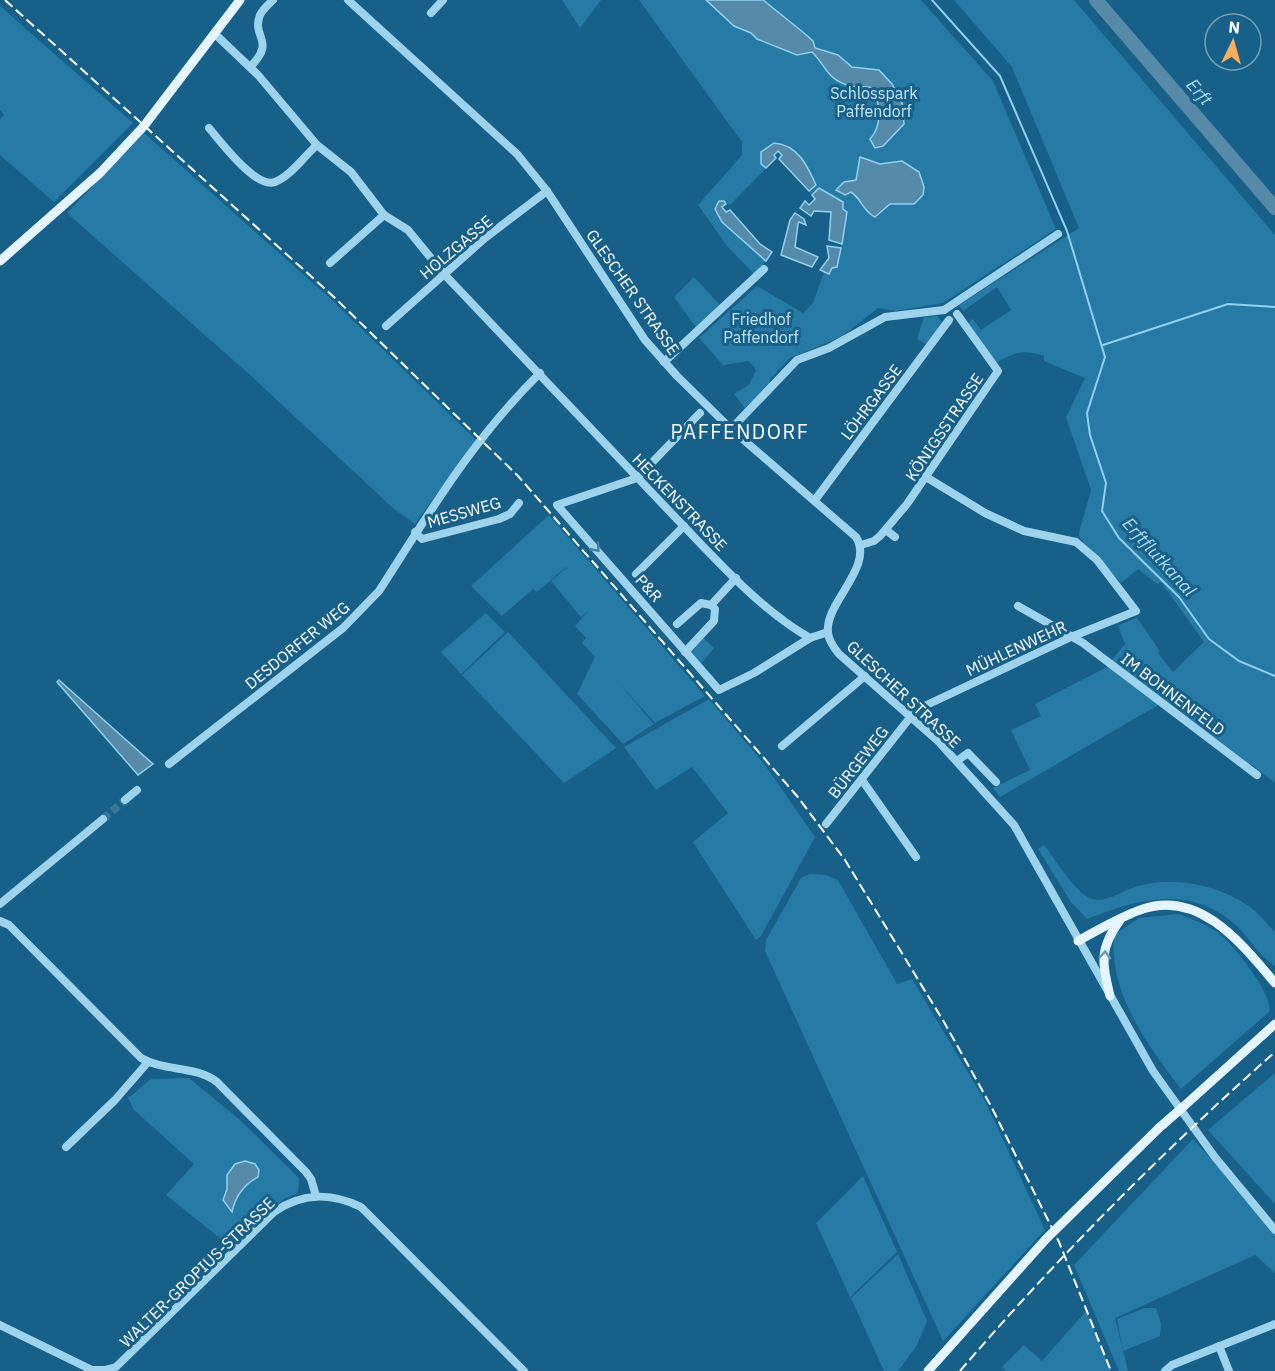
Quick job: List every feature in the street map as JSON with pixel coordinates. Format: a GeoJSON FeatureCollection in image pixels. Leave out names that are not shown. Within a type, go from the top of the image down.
{"type":"FeatureCollection","features":[{"type":"Feature","properties":{"kind":"main road"},"geometry":{"type":"LineString","coordinates":[[0,261],[100,173],[144,126],[240,0]]}},
{"type":"Feature","properties":{"kind":"main road"},"geometry":{"type":"LineString","coordinates":[[1078,941],[1142,909],[1179,907],[1205,914],[1225,927],[1271,974],[1275,983]]}},
{"type":"Feature","properties":{"kind":"main road"},"geometry":{"type":"LineString","coordinates":[[1110,996],[1105,972],[1104,950],[1120,919]]}},
{"type":"Feature","properties":{"kind":"main road"},"geometry":{"type":"LineString","coordinates":[[928,1371],[1059,1226],[1159,1128],[1275,1024]]}},
{"type":"Feature","properties":{"kind":"street"},"geometry":{"type":"LineString","coordinates":[[250,67],[262,55],[264,49],[259,23],[261,13],[273,0]]}},
{"type":"Feature","properties":{"kind":"street","name":"GLESCHER STRASSE"},"geometry":{"type":"LineString","coordinates":[[348,0],[501,137],[547,191],[645,340],[664,362],[731,429],[856,537],[861,545],[859,560],[832,616],[828,632],[839,654],[911,716],[957,761],[1014,825],[1153,1071],[1214,1156],[1275,1230]]}},
{"type":"Feature","properties":{"kind":"street"},"geometry":{"type":"LineString","coordinates":[[431,13],[443,0]]}},
{"type":"Feature","properties":{"kind":"street","name":"HECKENSTRASSE"},"geometry":{"type":"LineString","coordinates":[[215,34],[250,67],[317,145],[351,172],[384,216],[408,230],[444,274],[684,526],[736,578],[796,631],[810,638]]}},
{"type":"Feature","properties":{"kind":"street"},"geometry":{"type":"LineString","coordinates":[[210,129],[262,182],[274,182],[283,177],[317,145]]}},
{"type":"Feature","properties":{"kind":"street","name":"HOLZGASSE"},"geometry":{"type":"LineString","coordinates":[[386,326],[444,274],[547,191]]}},
{"type":"Feature","properties":{"kind":"street"},"geometry":{"type":"LineString","coordinates":[[330,263],[384,216]]}},
{"type":"Feature","properties":{"kind":"street"},"geometry":{"type":"LineString","coordinates":[[950,320],[944,317],[947,309],[1058,234]]}},
{"type":"Feature","properties":{"kind":"street"},"geometry":{"type":"LineString","coordinates":[[664,362],[764,269]]}},
{"type":"Feature","properties":{"kind":"street"},"geometry":{"type":"LineString","coordinates":[[731,429],[797,360],[829,348],[885,317],[954,308],[957,314]]}},
{"type":"Feature","properties":{"kind":"street","name":"LÖHRGASSE"},"geometry":{"type":"LineString","coordinates":[[815,501],[950,320],[957,314]]}},
{"type":"Feature","properties":{"kind":"street","name":"KÖNIGSSTRASSE"},"geometry":{"type":"LineString","coordinates":[[861,545],[874,542],[886,530],[926,477],[998,370],[957,314]]}},
{"type":"Feature","properties":{"kind":"street","name":"DESDORFER WEG"},"geometry":{"type":"LineString","coordinates":[[169,764],[344,628],[379,591],[415,532],[481,439],[511,402],[540,373]]}},
{"type":"Feature","properties":{"kind":"street"},"geometry":{"type":"LineString","coordinates":[[638,478],[700,413]]}},
{"type":"Feature","properties":{"kind":"street","name":"MÜHLENWEHR"},"geometry":{"type":"LineString","coordinates":[[911,716],[916,710],[1071,637],[1136,611],[1097,560],[1076,542],[1024,531],[985,513],[926,477]]}},
{"type":"Feature","properties":{"kind":"street","name":"P&R"},"geometry":{"type":"LineString","coordinates":[[638,478],[557,505],[719,690],[754,673],[810,638]]}},
{"type":"Feature","properties":{"kind":"street","name":"MESSWEG"},"geometry":{"type":"LineString","coordinates":[[415,532],[422,539],[499,519],[510,514],[519,503]]}},
{"type":"Feature","properties":{"kind":"street"},"geometry":{"type":"LineString","coordinates":[[636,574],[684,526]]}},
{"type":"Feature","properties":{"kind":"street"},"geometry":{"type":"LineString","coordinates":[[886,530],[895,537]]}},
{"type":"Feature","properties":{"kind":"street"},"geometry":{"type":"LineString","coordinates":[[711,605],[736,578]]}},
{"type":"Feature","properties":{"kind":"street"},"geometry":{"type":"LineString","coordinates":[[677,624],[701,603],[711,605],[715,609],[714,621],[685,652]]}},
{"type":"Feature","properties":{"kind":"street","name":"IM BOHNENFELD"},"geometry":{"type":"LineString","coordinates":[[1018,606],[1083,643],[1257,775]]}},
{"type":"Feature","properties":{"kind":"street"},"geometry":{"type":"LineString","coordinates":[[810,638],[828,632]]}},
{"type":"Feature","properties":{"kind":"street"},"geometry":{"type":"LineString","coordinates":[[782,746],[865,676]]}},
{"type":"Feature","properties":{"kind":"street","name":"BÜRGEWEG"},"geometry":{"type":"LineString","coordinates":[[826,824],[911,716]]}},
{"type":"Feature","properties":{"kind":"street","name":"GLESCHER STRASSE"},"geometry":{"type":"LineString","coordinates":[[957,761],[968,753],[996,782]]}},
{"type":"Feature","properties":{"kind":"street"},"geometry":{"type":"LineString","coordinates":[[862,780],[916,857]]}},
{"type":"Feature","properties":{"kind":"street"},"geometry":{"type":"LineString","coordinates":[[125,800],[137,790]]}},
{"type":"Feature","properties":{"kind":"street"},"geometry":{"type":"LineString","coordinates":[[0,904],[103,819]]}},
{"type":"Feature","properties":{"kind":"street"},"geometry":{"type":"LineString","coordinates":[[0,921],[9,926],[130,1048],[148,1062],[162,1068],[203,1073],[217,1082],[306,1172],[314,1184],[316,1196]]}},
{"type":"Feature","properties":{"kind":"street"},"geometry":{"type":"LineString","coordinates":[[66,1147],[128,1086],[148,1062]]}},
{"type":"Feature","properties":{"kind":"street","name":"WALTER-GROPIUS-STRASSE"},"geometry":{"type":"LineString","coordinates":[[0,1325],[81,1366],[105,1371],[125,1360],[274,1212],[295,1201],[316,1196],[338,1197],[360,1207],[524,1371]]}},
{"type":"Feature","properties":{"kind":"street"},"geometry":{"type":"LineString","coordinates":[[1165,1371],[1172,1365],[1275,1324]]}},
{"type":"Feature","properties":{"kind":"street"},"geometry":{"type":"LineString","coordinates":[[1219,1347],[1229,1371]]}},
{"type":"Feature","properties":{"kind":"green space"},"geometry":{"type":"Polygon","coordinates":[[[562,0],[601,0],[580,28],[562,0]]]}},
{"type":"Feature","properties":{"kind":"green space","name":"Schlosspark Paffendorf"},"geometry":{"type":"Polygon","coordinates":[[[639,0],[921,0],[993,81],[1056,229],[943,303],[895,311],[878,308],[841,337],[790,358],[770,379],[769,385],[745,408],[734,394],[749,385],[756,370],[749,361],[723,365],[699,338],[757,286],[803,313],[813,303],[824,272],[829,274],[832,268],[837,267],[847,212],[843,209],[842,202],[819,189],[812,195],[779,159],[782,155],[777,151],[774,155],[776,158],[730,205],[721,200],[715,206],[720,219],[766,261],[754,274],[727,246],[698,205],[742,155],[742,142],[639,0]]]}},
{"type":"Feature","properties":{"kind":"green space"},"geometry":{"type":"Polygon","coordinates":[[[954,0],[1074,0],[1275,235],[1275,783],[1252,765],[1241,761],[1111,661],[1125,644],[1118,625],[1137,618],[1160,651],[1158,653],[1173,672],[1204,642],[1161,582],[1157,584],[1138,569],[1121,583],[1080,538],[1079,533],[1091,490],[1066,417],[1085,378],[1044,361],[1044,356],[1030,353],[1014,354],[996,363],[968,323],[973,319],[981,330],[1011,310],[997,287],[963,311],[959,305],[1079,228],[1012,67],[954,0]]]}},
{"type":"Feature","properties":{"kind":"green space"},"geometry":{"type":"Polygon","coordinates":[[[0,6],[133,123],[54,202],[0,155],[0,119],[4,115],[0,110],[0,6]]]}},
{"type":"Feature","properties":{"kind":"green space"},"geometry":{"type":"Polygon","coordinates":[[[144,133],[332,300],[476,440],[415,524],[394,509],[250,375],[67,213],[144,133]]]}},
{"type":"Feature","properties":{"kind":"green space"},"geometry":{"type":"Polygon","coordinates":[[[694,277],[721,306],[697,329],[674,297],[694,277]]]}},
{"type":"Feature","properties":{"kind":"green space"},"geometry":{"type":"Polygon","coordinates":[[[937,316],[942,322],[928,345],[917,339],[924,317],[937,316]]]}},
{"type":"Feature","properties":{"kind":"green space"},"geometry":{"type":"Polygon","coordinates":[[[549,515],[705,696],[655,723],[618,682],[654,724],[623,744],[577,694],[595,657],[582,643],[586,638],[575,626],[588,611],[581,617],[551,581],[566,568],[568,570],[566,567],[537,592],[533,589],[502,616],[471,586],[549,515]]]}},
{"type":"Feature","properties":{"kind":"green space"},"geometry":{"type":"Polygon","coordinates":[[[486,613],[505,632],[461,674],[441,652],[486,613]]]}},
{"type":"Feature","properties":{"kind":"green space"},"geometry":{"type":"Polygon","coordinates":[[[508,632],[616,748],[564,783],[462,675],[508,632]]]}},
{"type":"Feature","properties":{"kind":"green space"},"geometry":{"type":"Polygon","coordinates":[[[702,637],[714,648],[699,666],[687,652],[702,637]]]}},
{"type":"Feature","properties":{"kind":"green space"},"geometry":{"type":"Polygon","coordinates":[[[1109,666],[1160,704],[1000,797],[993,788],[1030,770],[1011,730],[1041,716],[1035,704],[1109,666]]]}},
{"type":"Feature","properties":{"kind":"green space"},"geometry":{"type":"Polygon","coordinates":[[[709,699],[765,765],[815,837],[761,936],[756,940],[693,842],[728,813],[692,767],[656,790],[624,747],[709,699]]]}},
{"type":"Feature","properties":{"kind":"green space"},"geometry":{"type":"Polygon","coordinates":[[[1044,845],[1079,890],[1092,899],[1103,899],[1149,883],[1164,882],[1209,887],[1236,898],[1260,915],[1275,932],[1275,966],[1230,920],[1213,909],[1195,902],[1160,899],[1123,906],[1087,919],[1071,902],[1038,849],[1044,845]]]}},
{"type":"Feature","properties":{"kind":"green space"},"geometry":{"type":"Polygon","coordinates":[[[810,874],[826,875],[838,880],[897,984],[912,979],[985,1101],[1045,1230],[943,1341],[765,951],[766,940],[801,878],[810,874]]]}},
{"type":"Feature","properties":{"kind":"green space"},"geometry":{"type":"Polygon","coordinates":[[[1179,914],[1224,937],[1259,982],[1269,1004],[1269,1012],[1181,1089],[1156,1055],[1133,1017],[1117,977],[1114,956],[1114,935],[1139,918],[1179,914]]]}},
{"type":"Feature","properties":{"kind":"green space"},"geometry":{"type":"Polygon","coordinates":[[[1275,1073],[1275,1204],[1208,1130],[1275,1073]]]}},
{"type":"Feature","properties":{"kind":"green space"},"geometry":{"type":"Polygon","coordinates":[[[189,1078],[239,1119],[299,1178],[298,1193],[285,1198],[231,1247],[166,1195],[194,1164],[134,1110],[128,1098],[151,1079],[189,1078]]]}},
{"type":"Feature","properties":{"kind":"green space"},"geometry":{"type":"Polygon","coordinates":[[[1193,1139],[1275,1230],[1275,1273],[1255,1255],[1115,1318],[1128,1371],[1119,1371],[1074,1265],[1193,1139]]]}},
{"type":"Feature","properties":{"kind":"green space"},"geometry":{"type":"Polygon","coordinates":[[[863,1176],[897,1252],[850,1297],[816,1223],[863,1176]]]}},
{"type":"Feature","properties":{"kind":"green space"},"geometry":{"type":"Polygon","coordinates":[[[898,1254],[927,1321],[917,1345],[898,1371],[884,1371],[851,1298],[898,1254]]]}},
{"type":"Feature","properties":{"kind":"green space"},"geometry":{"type":"Polygon","coordinates":[[[1145,1308],[1156,1308],[1161,1325],[1160,1336],[1123,1351],[1117,1319],[1145,1308]]]}},
{"type":"Feature","properties":{"kind":"green space"},"geometry":{"type":"Polygon","coordinates":[[[1086,1311],[1111,1371],[1006,1371],[1002,1367],[1024,1345],[1042,1361],[1086,1311]]]}},
{"type":"Feature","properties":{"kind":"shaded area"},"geometry":{"type":"Polygon","coordinates":[[[706,0],[763,0],[813,41],[815,48],[838,55],[852,67],[879,70],[892,84],[902,103],[904,124],[883,146],[875,148],[870,139],[878,122],[879,109],[875,89],[851,86],[836,80],[812,52],[797,55],[757,39],[751,33],[734,26],[706,0]]]}},
{"type":"Feature","properties":{"kind":"shaded area"},"geometry":{"type":"Polygon","coordinates":[[[774,143],[789,148],[801,157],[816,185],[809,191],[779,159],[782,155],[778,151],[774,155],[776,158],[766,168],[761,164],[761,152],[774,143]]]}},
{"type":"Feature","properties":{"kind":"shaded area"},"geometry":{"type":"Polygon","coordinates":[[[860,157],[880,164],[902,161],[919,172],[924,187],[923,195],[914,204],[890,204],[875,217],[871,215],[851,192],[845,195],[836,190],[844,182],[856,180],[860,157]]]}},
{"type":"Feature","properties":{"kind":"shaded area"},"geometry":{"type":"Polygon","coordinates":[[[819,188],[843,202],[843,209],[847,212],[842,244],[829,240],[831,212],[814,211],[811,216],[800,208],[805,201],[809,205],[815,199],[812,195],[819,188]]]}},
{"type":"Feature","properties":{"kind":"shaded area"},"geometry":{"type":"Polygon","coordinates":[[[719,201],[724,201],[726,204],[722,207],[726,212],[730,210],[760,244],[772,252],[766,261],[722,222],[715,209],[719,201]]]}},
{"type":"Feature","properties":{"kind":"shaded area"},"geometry":{"type":"Polygon","coordinates":[[[795,213],[804,219],[806,225],[799,222],[798,224],[795,247],[818,257],[812,267],[781,255],[790,220],[795,213]]]}},
{"type":"Feature","properties":{"kind":"shaded area"},"geometry":{"type":"Polygon","coordinates":[[[827,246],[841,248],[837,267],[832,268],[829,274],[820,270],[829,258],[827,246]]]}},
{"type":"Feature","properties":{"kind":"shaded area"},"geometry":{"type":"Polygon","coordinates":[[[59,680],[153,764],[138,775],[57,682],[59,680]]]}},
{"type":"Feature","properties":{"kind":"shaded area"},"geometry":{"type":"Polygon","coordinates":[[[245,1161],[255,1164],[259,1170],[258,1177],[240,1192],[232,1212],[223,1200],[227,1189],[227,1175],[235,1164],[245,1161]]]}},
{"type":"Feature","properties":{"kind":"waterway","name":"Erftflutkanal"},"geometry":{"type":"LineString","coordinates":[[932,0],[1000,76],[1067,231],[1105,357],[1087,413],[1090,435],[1106,483],[1102,511],[1119,538],[1179,597],[1209,639],[1239,661],[1275,676]]}},
{"type":"Feature","properties":{"kind":"waterway","name":"Erft"},"geometry":{"type":"LineString","coordinates":[[1096,0],[1275,208]]}},
{"type":"Feature","properties":{"kind":"waterway","name":"Erftflutkanal"},"geometry":{"type":"LineString","coordinates":[[1103,345],[1228,304],[1275,307]]}},
{"type":"Feature","properties":{"kind":"tunnel"},"geometry":{"type":"LineString","coordinates":[[103,819],[125,800]]}},
{"type":"Feature","properties":{"kind":"railway"},"geometry":{"type":"LineString","coordinates":[[5,0],[335,298],[518,476],[797,796],[845,860],[944,1022],[991,1106],[1059,1242],[1111,1371]]}},
{"type":"Feature","properties":{"kind":"railway"},"geometry":{"type":"LineString","coordinates":[[960,1371],[1112,1206],[1233,1089],[1275,1052]]}},
{"type":"Feature","properties":{"kind":"district","name":"PAFFENDORF"},"geometry":{"type":"Point","coordinates":[740,432]}},
{"type":"Feature","properties":{"kind":"park label","name":"Friedhof Paffendorf"},"geometry":{"type":"Point","coordinates":[761,328]}}]}
